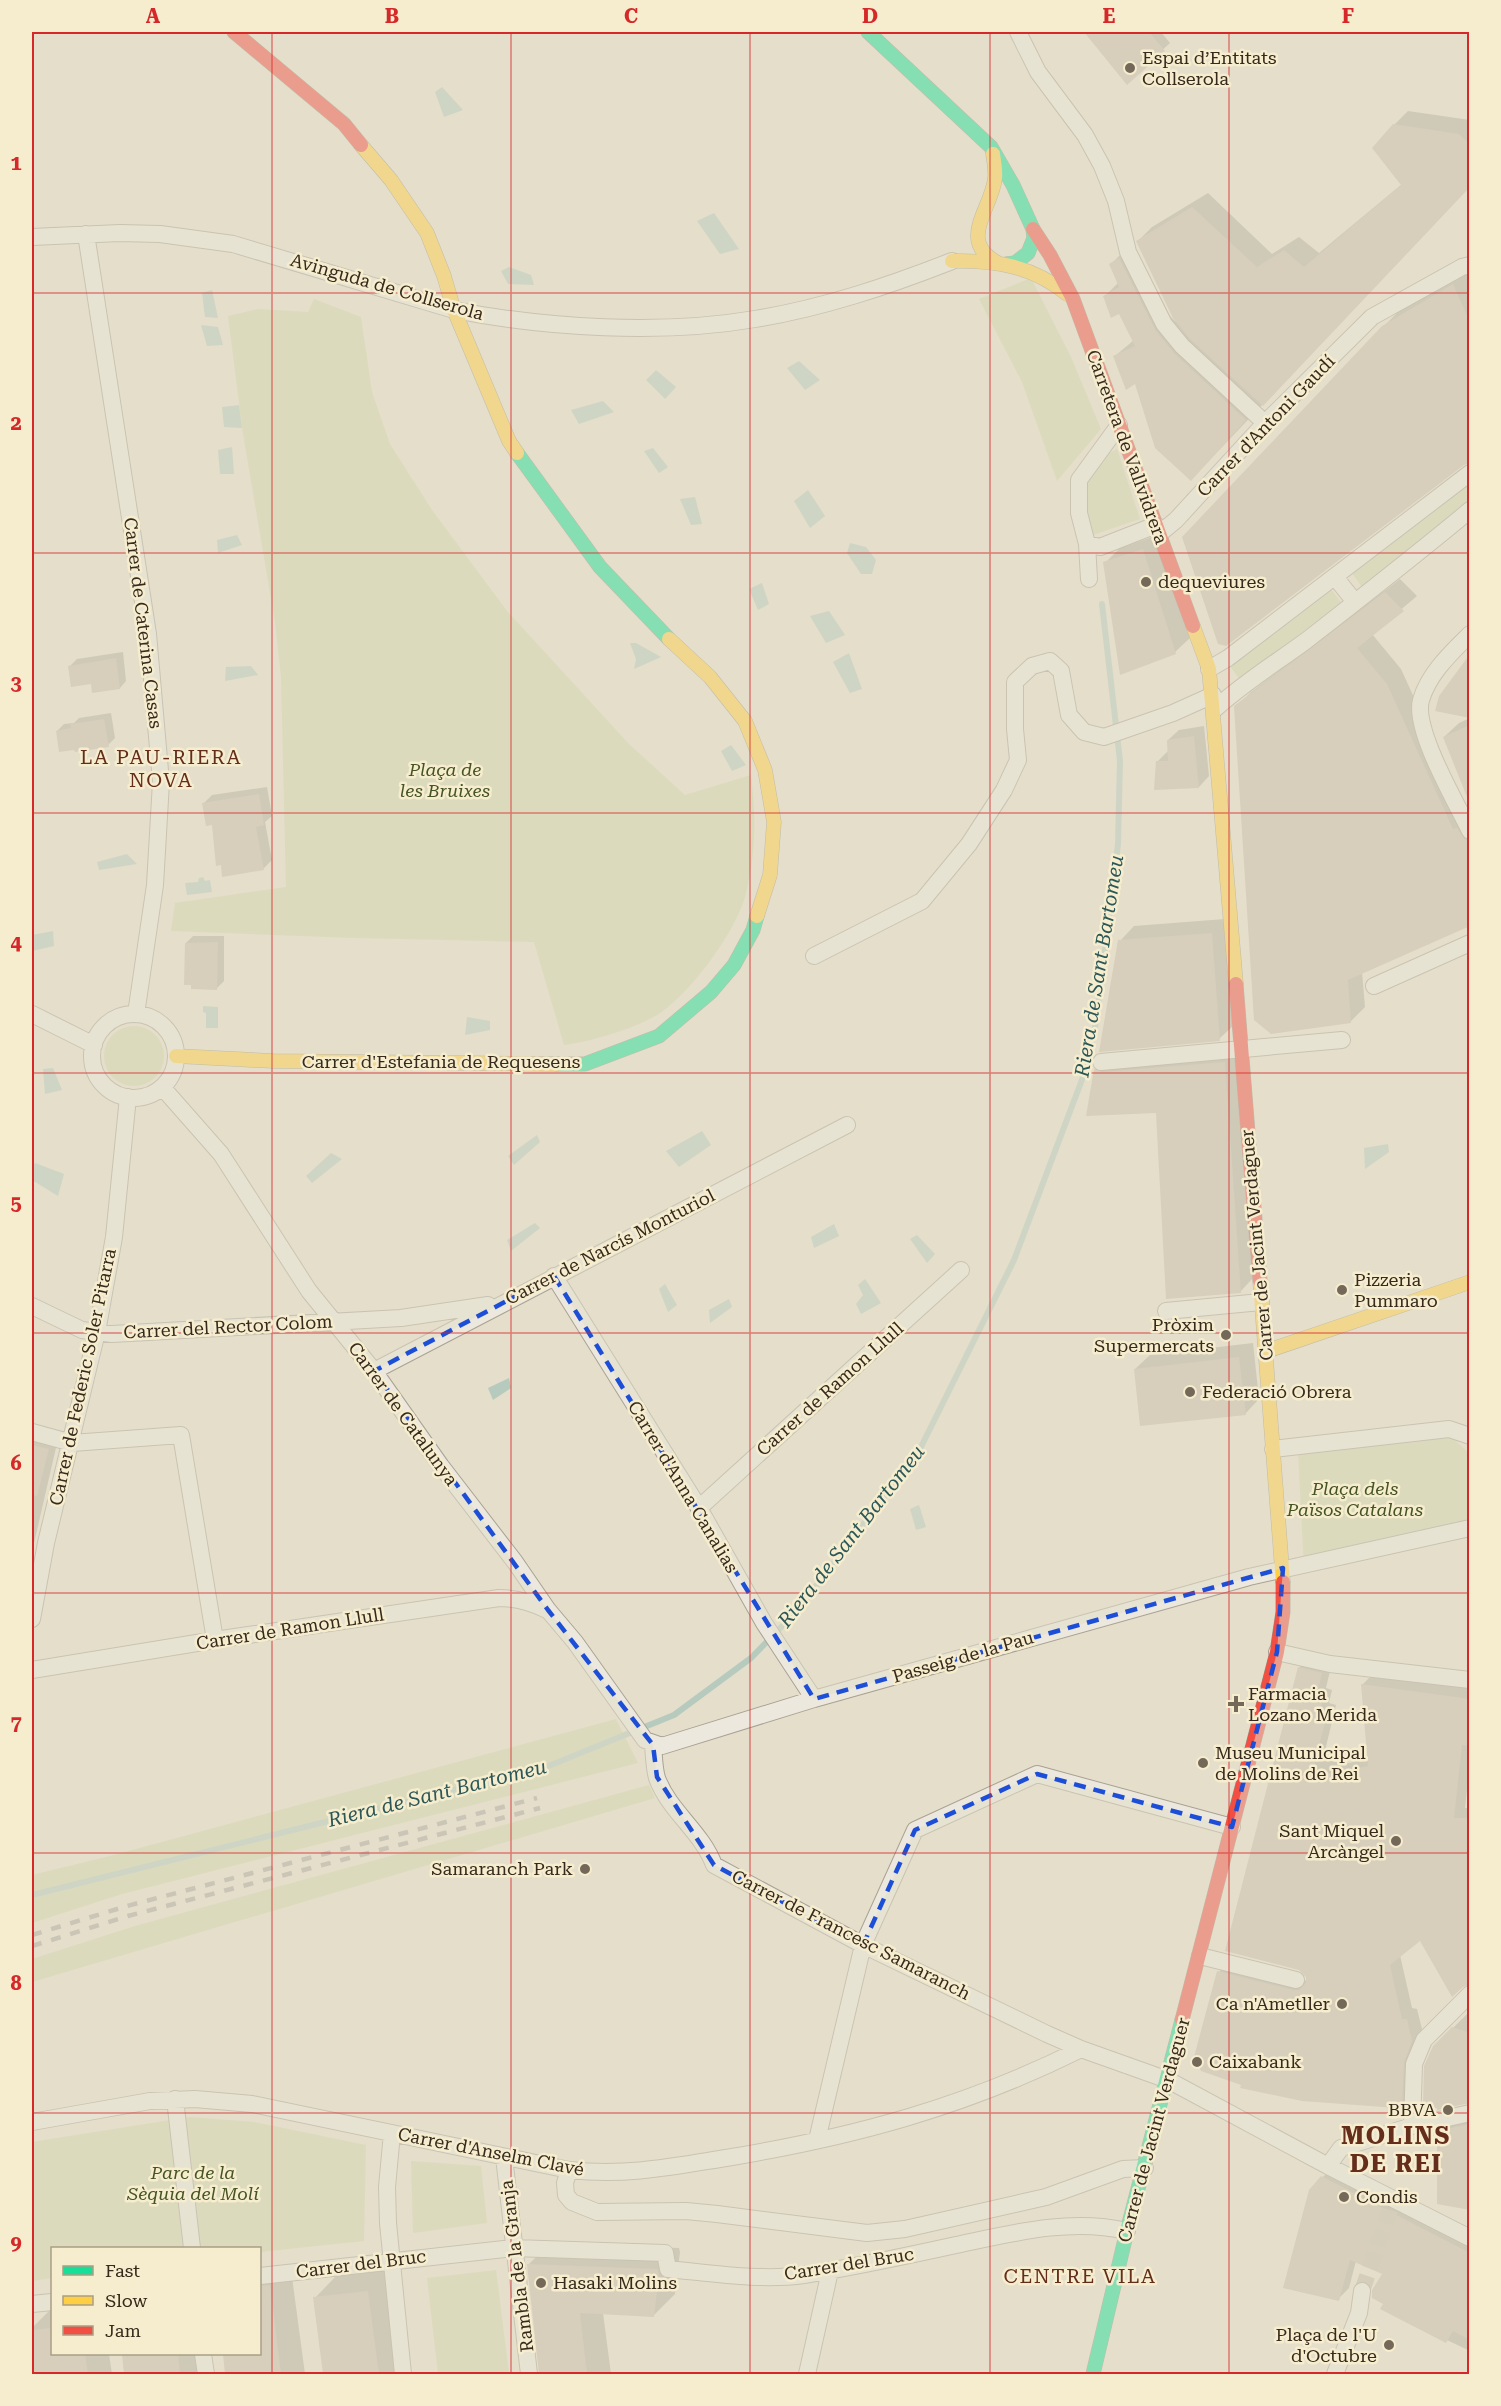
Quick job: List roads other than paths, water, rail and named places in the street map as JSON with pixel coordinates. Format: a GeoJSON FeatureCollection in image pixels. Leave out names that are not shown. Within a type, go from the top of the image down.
{"type":"FeatureCollection","features":[{"type":"Feature","properties":{"kind":"main road","name":"Carrer d'Estefania de Requesens"},"geometry":{"type":"LineString","coordinates":[[176,1056],[284,1061],[585,1064],[658,1036],[711,992],[734,965],[753,930],[770,875],[774,822],[765,770],[745,721],[710,678],[653,625],[600,567],[509,441],[454,310],[444,276],[427,233],[391,180],[344,124],[234,32]]}},
{"type":"Feature","properties":{"kind":"main road"},"geometry":{"type":"LineString","coordinates":[[868,32],[992,147],[1032,226],[1034,238],[1028,253],[1015,263],[952,261]]}},
{"type":"Feature","properties":{"kind":"main road"},"geometry":{"type":"LineString","coordinates":[[992,147],[995,179],[977,238],[984,254],[1002,264],[1034,272],[1048,279],[1073,299]]}},
{"type":"Feature","properties":{"kind":"main road"},"geometry":{"type":"LineString","coordinates":[[952,261],[994,210],[1006,208],[1025,215],[1032,226]]}},
{"type":"Feature","properties":{"kind":"main road","name":"Carretera de Vallvidrera"},"geometry":{"type":"LineString","coordinates":[[1032,226],[1073,299],[1209,669]]}},
{"type":"Feature","properties":{"kind":"main road","name":"Carrer de Jacint Verdaguer"},"geometry":{"type":"LineString","coordinates":[[1093,2374],[1127,2231],[1168,2080],[1277,1652],[1283,1612],[1283,1568],[1267,1351],[1261,1302],[1214,702],[1209,669]]}},
{"type":"Feature","properties":{"kind":"main road"},"geometry":{"type":"LineString","coordinates":[[1267,1351],[1470,1282]]}},
{"type":"Feature","properties":{"kind":"street"},"geometry":{"type":"LineString","coordinates":[[1018,32],[1038,72],[1085,135],[1102,166],[1116,201],[1128,252],[1164,324],[1182,346],[1265,423]]}},
{"type":"Feature","properties":{"kind":"street","name":"Carrer de Caterina Casas"},"geometry":{"type":"LineString","coordinates":[[86,234],[149,641],[161,782],[155,885],[136,1014]]}},
{"type":"Feature","properties":{"kind":"street","name":"Avinguda de Collserola"},"geometry":{"type":"LineString","coordinates":[[32,237],[160,234],[233,244],[454,310],[492,317],[586,326],[709,324],[753,319],[806,309],[901,281],[952,261]]}},
{"type":"Feature","properties":{"kind":"street","name":"Carrer d'Antoni Gaudí"},"geometry":{"type":"LineString","coordinates":[[1087,544],[1100,548],[1157,529],[1176,520],[1265,423],[1371,317],[1462,267],[1470,266]]}},
{"type":"Feature","properties":{"kind":"street"},"geometry":{"type":"LineString","coordinates":[[1089,579],[1087,544],[1079,513],[1079,480],[1119,425]]}},
{"type":"Feature","properties":{"kind":"street"},"geometry":{"type":"LineString","coordinates":[[1209,669],[1228,658],[1470,473]]}},
{"type":"Feature","properties":{"kind":"street"},"geometry":{"type":"LineString","coordinates":[[814,956],[922,901],[969,844],[1004,790],[1018,760],[1015,682],[1032,666],[1050,661],[1061,670],[1069,715],[1084,732],[1104,737],[1214,702],[1297,647],[1404,565],[1470,510]]}},
{"type":"Feature","properties":{"kind":"street"},"geometry":{"type":"LineString","coordinates":[[1335,577],[1354,602]]}},
{"type":"Feature","properties":{"kind":"street"},"geometry":{"type":"LineString","coordinates":[[1470,634],[1435,672],[1425,689],[1419,710],[1422,730],[1470,831]]}},
{"type":"Feature","properties":{"kind":"street"},"geometry":{"type":"LineString","coordinates":[[1374,986],[1470,943]]}},
{"type":"Feature","properties":{"kind":"street"},"geometry":{"type":"LineString","coordinates":[[32,1014],[94,1045]]}},
{"type":"Feature","properties":{"kind":"street"},"geometry":{"type":"LineString","coordinates":[[136,1014],[148,1016],[160,1023],[174,1043],[176,1056],[174,1067],[162,1087],[152,1094],[139,1098],[128,1098],[116,1094],[103,1085],[93,1065],[94,1045],[100,1031],[110,1022],[123,1015],[136,1014]]}},
{"type":"Feature","properties":{"kind":"street"},"geometry":{"type":"LineString","coordinates":[[1101,1062],[1342,1040]]}},
{"type":"Feature","properties":{"kind":"street","name":"Carrer de Catalunya"},"geometry":{"type":"LineString","coordinates":[[162,1087],[221,1154],[309,1292],[374,1371],[441,1466],[649,1743]]}},
{"type":"Feature","properties":{"kind":"street","name":"Carrer de Federic Soler Pitarra"},"geometry":{"type":"LineString","coordinates":[[32,1618],[46,1543],[97,1332],[118,1204],[128,1098]]}},
{"type":"Feature","properties":{"kind":"street","name":"Carrer de Narcís Monturiol"},"geometry":{"type":"LineString","coordinates":[[374,1371],[847,1125]]}},
{"type":"Feature","properties":{"kind":"street","name":"Carrer de Ramon Llull"},"geometry":{"type":"LineString","coordinates":[[699,1509],[962,1270]]}},
{"type":"Feature","properties":{"kind":"street","name":"Carrer d'Anna Canalias"},"geometry":{"type":"LineString","coordinates":[[554,1276],[699,1509],[764,1623],[814,1699]]}},
{"type":"Feature","properties":{"kind":"street"},"geometry":{"type":"LineString","coordinates":[[1166,1311],[1261,1302]]}},
{"type":"Feature","properties":{"kind":"street","name":"Carrer del Rector Colom"},"geometry":{"type":"LineString","coordinates":[[32,1306],[82,1330],[112,1334],[401,1318],[502,1303]]}},
{"type":"Feature","properties":{"kind":"street"},"geometry":{"type":"LineString","coordinates":[[1273,1449],[1449,1429],[1470,1436]]}},
{"type":"Feature","properties":{"kind":"street"},"geometry":{"type":"LineString","coordinates":[[32,1432],[72,1443],[182,1435],[215,1640]]}},
{"type":"Feature","properties":{"kind":"street"},"geometry":{"type":"LineString","coordinates":[[1283,1568],[1470,1528]]}},
{"type":"Feature","properties":{"kind":"street","name":"Passeig de la Pau"},"geometry":{"type":"LineString","coordinates":[[649,1743],[662,1746],[814,1699],[1283,1568]]}},
{"type":"Feature","properties":{"kind":"street","name":"Carrer de Ramon Llull"},"geometry":{"type":"LineString","coordinates":[[32,1671],[215,1640],[499,1598],[532,1602],[548,1610]]}},
{"type":"Feature","properties":{"kind":"street"},"geometry":{"type":"LineString","coordinates":[[1277,1652],[1330,1664],[1470,1680]]}},
{"type":"Feature","properties":{"kind":"street","name":"Carrer de Francesc Samaranch"},"geometry":{"type":"LineString","coordinates":[[649,1743],[657,1778],[670,1802],[708,1849],[714,1865],[863,1945],[1081,2049],[1168,2080],[1328,2166],[1392,2205],[1451,2228],[1470,2238]]}},
{"type":"Feature","properties":{"kind":"street"},"geometry":{"type":"LineString","coordinates":[[817,2140],[863,1945],[915,1830],[1037,1774],[1232,1827]]}},
{"type":"Feature","properties":{"kind":"street"},"geometry":{"type":"LineString","coordinates":[[1200,1956],[1296,1980]]}},
{"type":"Feature","properties":{"kind":"street"},"geometry":{"type":"LineString","coordinates":[[1412,2127],[1414,2064],[1424,2040],[1470,1994]]}},
{"type":"Feature","properties":{"kind":"street","name":"Carrer d'Anselm Clavé"},"geometry":{"type":"LineString","coordinates":[[32,2122],[150,2101],[217,2100],[252,2104],[569,2170],[622,2173],[645,2171],[817,2140],[905,2120],[992,2090],[1081,2049]]}},
{"type":"Feature","properties":{"kind":"street"},"geometry":{"type":"LineString","coordinates":[[175,2099],[192,2247]]}},
{"type":"Feature","properties":{"kind":"street"},"geometry":{"type":"LineString","coordinates":[[1328,2166],[1341,2148],[1470,2113]]}},
{"type":"Feature","properties":{"kind":"street"},"geometry":{"type":"LineString","coordinates":[[392,2133],[387,2187],[390,2261],[403,2374]]}},
{"type":"Feature","properties":{"kind":"street","name":"Rambla de la Granja"},"geometry":{"type":"LineString","coordinates":[[504,2157],[529,2374]]}},
{"type":"Feature","properties":{"kind":"street"},"geometry":{"type":"LineString","coordinates":[[1099,2177],[1105,2166],[1122,2162]]}},
{"type":"Feature","properties":{"kind":"street"},"geometry":{"type":"LineString","coordinates":[[569,2170],[565,2182],[566,2195],[578,2205],[597,2212],[686,2211],[867,2233],[905,2229],[1046,2197],[1123,2169],[1145,2168]]}},
{"type":"Feature","properties":{"kind":"street"},"geometry":{"type":"LineString","coordinates":[[1451,2228],[1470,2223]]}},
{"type":"Feature","properties":{"kind":"street","name":"Carrer del Bruc"},"geometry":{"type":"LineString","coordinates":[[261,2276],[513,2248],[665,2253],[668,2269],[742,2275],[800,2275],[1069,2225],[1102,2226],[1127,2231]]}},
{"type":"Feature","properties":{"kind":"street"},"geometry":{"type":"LineString","coordinates":[[807,2374],[830,2271]]}},
{"type":"Feature","properties":{"kind":"street"},"geometry":{"type":"LineString","coordinates":[[1335,2374],[1354,2327],[1362,2290]]}},
{"type":"Feature","properties":{"kind":"street"},"geometry":{"type":"LineString","coordinates":[[32,2304],[51,2302]]}},
{"type":"Feature","properties":{"kind":"street"},"geometry":{"type":"LineString","coordinates":[[203,2355],[206,2374]]}},
{"type":"Feature","properties":{"kind":"waterway","name":"Riera de Sant Bartomeu"},"geometry":{"type":"LineString","coordinates":[[32,1895],[546,1767],[674,1715],[751,1658],[797,1611],[919,1451],[1014,1260],[1086,1069],[1096,1022],[1118,844],[1120,761],[1102,604]]}},
{"type":"Feature","properties":{"kind":"tunnel"},"geometry":{"type":"LineString","coordinates":[[1362,2291],[1390,2210]]}},
{"type":"Feature","properties":{"kind":"railway"},"geometry":{"type":"LineString","coordinates":[[32,1935],[127,1906],[537,1798]]}},
{"type":"Feature","properties":{"kind":"railway"},"geometry":{"type":"LineString","coordinates":[[32,1946],[128,1916],[540,1808]]}},
{"type":"Feature","properties":{"kind":"place","name":"Espai d’Entitats Collserola"},"geometry":{"type":"Point","coordinates":[1130,68]}},
{"type":"Feature","properties":{"kind":"place","name":"dequeviures"},"geometry":{"type":"Point","coordinates":[1146,582]}},
{"type":"Feature","properties":{"kind":"place","name":"Pizzeria Pummaro"},"geometry":{"type":"Point","coordinates":[1342,1290]}},
{"type":"Feature","properties":{"kind":"place","name":"Pròxim Supermercats"},"geometry":{"type":"Point","coordinates":[1226,1335]}},
{"type":"Feature","properties":{"kind":"place","name":"Federació Obrera"},"geometry":{"type":"Point","coordinates":[1190,1392]}},
{"type":"Feature","properties":{"kind":"place","name":"Farmacia Lozano Merida"},"geometry":{"type":"Point","coordinates":[1236,1704]}},
{"type":"Feature","properties":{"kind":"place","name":"Museu Municipal de Molins de Rei"},"geometry":{"type":"Point","coordinates":[1203,1763]}},
{"type":"Feature","properties":{"kind":"place","name":"Sant Miquel Arcàngel"},"geometry":{"type":"Point","coordinates":[1396,1841]}},
{"type":"Feature","properties":{"kind":"place","name":"Samaranch Park"},"geometry":{"type":"Point","coordinates":[585,1869]}},
{"type":"Feature","properties":{"kind":"place","name":"Ca n'Ametller"},"geometry":{"type":"Point","coordinates":[1342,2004]}},
{"type":"Feature","properties":{"kind":"place","name":"Caixabank"},"geometry":{"type":"Point","coordinates":[1197,2062]}},
{"type":"Feature","properties":{"kind":"place","name":"BBVA"},"geometry":{"type":"Point","coordinates":[1448,2110]}},
{"type":"Feature","properties":{"kind":"place","name":"Condis"},"geometry":{"type":"Point","coordinates":[1344,2197]}},
{"type":"Feature","properties":{"kind":"place","name":"Hasaki Molins"},"geometry":{"type":"Point","coordinates":[541,2283]}},
{"type":"Feature","properties":{"kind":"place","name":"Plaça de l'U d'Octubre"},"geometry":{"type":"Point","coordinates":[1389,2345]}},
{"type":"Feature","properties":{"kind":"district","name":"LA PAU-RIERA NOVA"},"geometry":{"type":"Point","coordinates":[161,768]}},
{"type":"Feature","properties":{"kind":"district","name":"MOLINS DE REI"},"geometry":{"type":"Point","coordinates":[1396,2150]}},
{"type":"Feature","properties":{"kind":"district","name":"CENTRE VILA"},"geometry":{"type":"Point","coordinates":[1080,2276]}},
{"type":"Feature","properties":{"kind":"park label","name":"Plaça de les Bruixes"},"geometry":{"type":"Point","coordinates":[445,780]}},
{"type":"Feature","properties":{"kind":"park label","name":"Plaça dels Països Catalans"},"geometry":{"type":"Point","coordinates":[1355,1499]}},
{"type":"Feature","properties":{"kind":"park label","name":"Parc de la Sèquia del Molí"},"geometry":{"type":"Point","coordinates":[193,2183]}}]}
